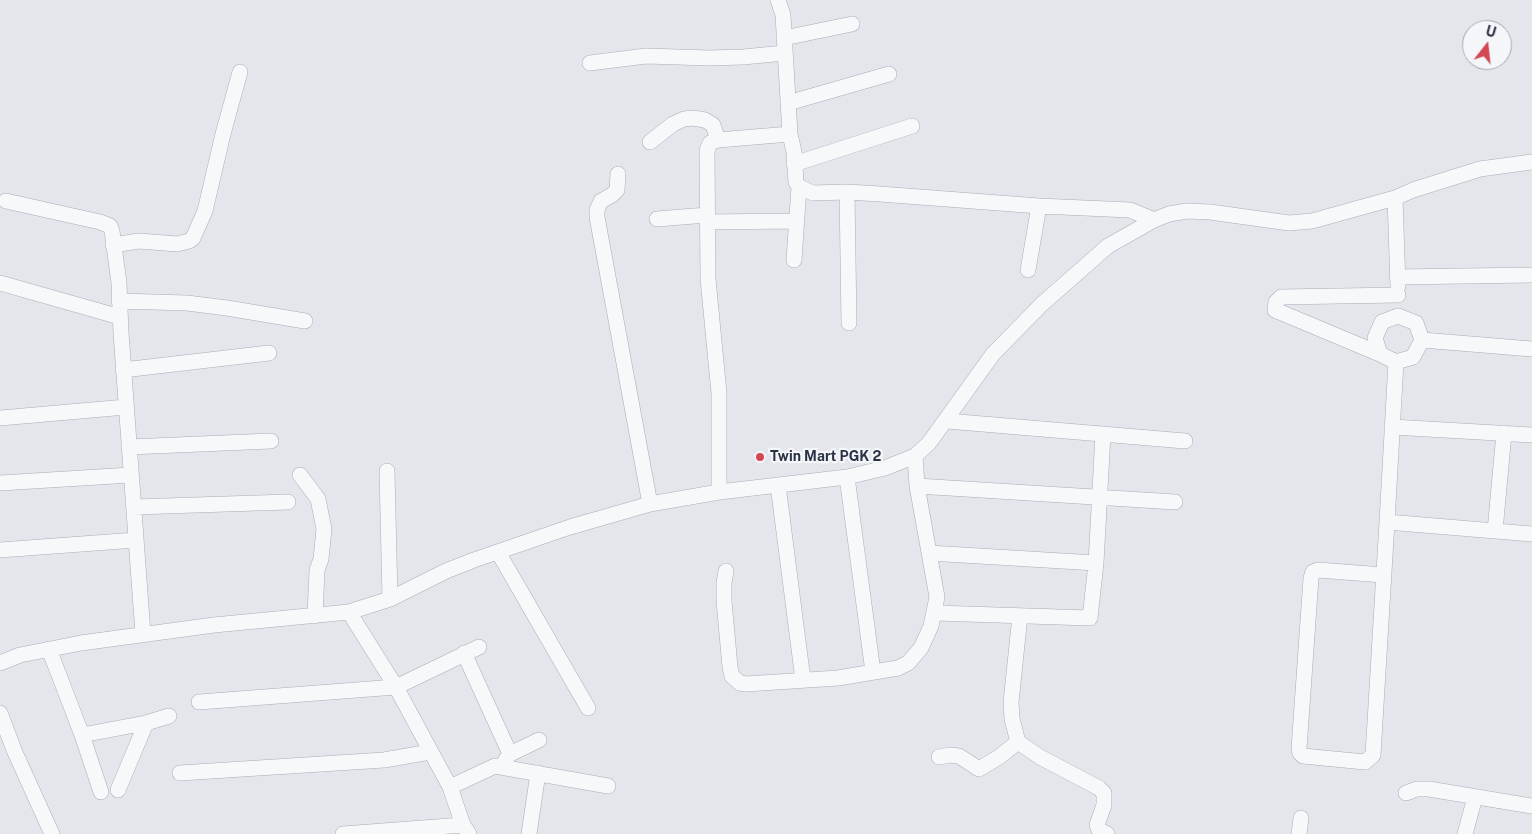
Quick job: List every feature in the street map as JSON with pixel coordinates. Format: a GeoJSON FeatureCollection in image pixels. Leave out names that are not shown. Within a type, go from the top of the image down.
{"type":"FeatureCollection","features":[{"type":"Feature","properties":{"kind":"street"},"geometry":{"type":"LineString","coordinates":[[778,0],[783,15],[790,134],[799,187],[794,260]]}},
{"type":"Feature","properties":{"kind":"street"},"geometry":{"type":"LineString","coordinates":[[590,63],[646,56],[718,58],[785,46],[852,24]]}},
{"type":"Feature","properties":{"kind":"street"},"geometry":{"type":"LineString","coordinates":[[113,245],[139,241],[177,244],[193,238],[205,211],[240,72]]}},
{"type":"Feature","properties":{"kind":"street"},"geometry":{"type":"LineString","coordinates":[[788,103],[889,74]]}},
{"type":"Feature","properties":{"kind":"street"},"geometry":{"type":"LineString","coordinates":[[650,142],[673,124],[684,119],[693,118],[705,120],[713,125],[718,140]]}},
{"type":"Feature","properties":{"kind":"street"},"geometry":{"type":"LineString","coordinates":[[794,164],[912,126]]}},
{"type":"Feature","properties":{"kind":"street"},"geometry":{"type":"LineString","coordinates":[[719,492],[719,393],[708,279],[707,150],[710,143],[718,140],[790,134]]}},
{"type":"Feature","properties":{"kind":"street"},"geometry":{"type":"LineString","coordinates":[[0,663],[20,655],[49,648],[143,634],[349,612],[390,599],[446,571],[498,552],[570,527],[650,504],[719,492],[848,477],[885,468],[915,456],[929,443],[947,421],[993,354],[1042,304],[1108,246],[1154,220],[1170,214],[1187,211],[1289,223],[1312,221],[1395,198],[1413,190],[1480,169],[1532,162]]}},
{"type":"Feature","properties":{"kind":"street"},"geometry":{"type":"LineString","coordinates":[[618,174],[617,190],[601,201],[597,217],[650,504]]}},
{"type":"Feature","properties":{"kind":"street"},"geometry":{"type":"LineString","coordinates":[[799,187],[813,193],[847,192],[1039,206],[1130,210],[1154,220]]}},
{"type":"Feature","properties":{"kind":"street"},"geometry":{"type":"LineString","coordinates":[[847,192],[849,323]]}},
{"type":"Feature","properties":{"kind":"street"},"geometry":{"type":"LineString","coordinates":[[1395,198],[1398,316]]}},
{"type":"Feature","properties":{"kind":"street"},"geometry":{"type":"LineString","coordinates":[[6,201],[107,224],[112,232],[119,301],[143,634]]}},
{"type":"Feature","properties":{"kind":"street"},"geometry":{"type":"LineString","coordinates":[[1028,270],[1039,206]]}},
{"type":"Feature","properties":{"kind":"street"},"geometry":{"type":"LineString","coordinates":[[657,219],[707,218],[796,221]]}},
{"type":"Feature","properties":{"kind":"street"},"geometry":{"type":"LineString","coordinates":[[1397,277],[1532,276]]}},
{"type":"Feature","properties":{"kind":"street"},"geometry":{"type":"LineString","coordinates":[[0,284],[120,317]]}},
{"type":"Feature","properties":{"kind":"street"},"geometry":{"type":"LineString","coordinates":[[1380,354],[1375,338],[1382,322],[1398,316],[1416,323],[1422,340],[1413,357],[1396,362],[1275,310],[1276,302],[1281,297],[1398,295]]}},
{"type":"Feature","properties":{"kind":"street"},"geometry":{"type":"LineString","coordinates":[[119,301],[187,303],[305,321]]}},
{"type":"Feature","properties":{"kind":"street"},"geometry":{"type":"LineString","coordinates":[[1422,340],[1532,349]]}},
{"type":"Feature","properties":{"kind":"street"},"geometry":{"type":"LineString","coordinates":[[124,370],[269,353]]}},
{"type":"Feature","properties":{"kind":"street"},"geometry":{"type":"LineString","coordinates":[[1384,575],[1318,570],[1313,572],[1311,578],[1299,749],[1303,756],[1365,762],[1373,754],[1384,575],[1396,362]]}},
{"type":"Feature","properties":{"kind":"street"},"geometry":{"type":"LineString","coordinates":[[0,418],[126,407]]}},
{"type":"Feature","properties":{"kind":"street"},"geometry":{"type":"LineString","coordinates":[[947,421],[1185,441]]}},
{"type":"Feature","properties":{"kind":"street"},"geometry":{"type":"LineString","coordinates":[[1392,427],[1532,435]]}},
{"type":"Feature","properties":{"kind":"street"},"geometry":{"type":"LineString","coordinates":[[1495,531],[1504,433]]}},
{"type":"Feature","properties":{"kind":"street"},"geometry":{"type":"LineString","coordinates":[[935,613],[1090,618],[1096,563],[1103,434]]}},
{"type":"Feature","properties":{"kind":"street"},"geometry":{"type":"LineString","coordinates":[[129,447],[271,441]]}},
{"type":"Feature","properties":{"kind":"street"},"geometry":{"type":"LineString","coordinates":[[726,571],[724,601],[732,676],[740,683],[838,678],[898,668],[915,657],[935,613],[936,597],[915,456]]}},
{"type":"Feature","properties":{"kind":"street"},"geometry":{"type":"LineString","coordinates":[[387,471],[390,599]]}},
{"type":"Feature","properties":{"kind":"street"},"geometry":{"type":"LineString","coordinates":[[0,483],[131,475]]}},
{"type":"Feature","properties":{"kind":"street"},"geometry":{"type":"LineString","coordinates":[[300,475],[318,499],[324,529],[321,559],[317,570],[316,616]]}},
{"type":"Feature","properties":{"kind":"street"},"geometry":{"type":"LineString","coordinates":[[848,477],[873,672]]}},
{"type":"Feature","properties":{"kind":"street"},"geometry":{"type":"LineString","coordinates":[[778,485],[803,680]]}},
{"type":"Feature","properties":{"kind":"street"},"geometry":{"type":"LineString","coordinates":[[918,486],[1175,502]]}},
{"type":"Feature","properties":{"kind":"street"},"geometry":{"type":"LineString","coordinates":[[134,507],[288,502]]}},
{"type":"Feature","properties":{"kind":"street"},"geometry":{"type":"LineString","coordinates":[[1387,522],[1532,534]]}},
{"type":"Feature","properties":{"kind":"street"},"geometry":{"type":"LineString","coordinates":[[0,550],[136,540]]}},
{"type":"Feature","properties":{"kind":"street"},"geometry":{"type":"LineString","coordinates":[[498,552],[588,708]]}},
{"type":"Feature","properties":{"kind":"street"},"geometry":{"type":"LineString","coordinates":[[929,552],[1096,563]]}},
{"type":"Feature","properties":{"kind":"street"},"geometry":{"type":"LineString","coordinates":[[343,834],[466,829],[450,787],[396,686],[349,612]]}},
{"type":"Feature","properties":{"kind":"street"},"geometry":{"type":"LineString","coordinates":[[1020,616],[1011,702],[1014,729],[1018,742],[1040,757],[1099,788],[1104,793],[1106,798],[1097,825],[1099,830],[1107,834]]}},
{"type":"Feature","properties":{"kind":"street"},"geometry":{"type":"LineString","coordinates":[[198,702],[396,686],[479,647]]}},
{"type":"Feature","properties":{"kind":"street"},"geometry":{"type":"LineString","coordinates":[[49,648],[101,792]]}},
{"type":"Feature","properties":{"kind":"street"},"geometry":{"type":"LineString","coordinates":[[464,653],[506,760],[538,773],[608,786]]}},
{"type":"Feature","properties":{"kind":"street"},"geometry":{"type":"LineString","coordinates":[[0,712],[14,750],[52,834]]}},
{"type":"Feature","properties":{"kind":"street"},"geometry":{"type":"LineString","coordinates":[[82,735],[146,723],[169,716]]}},
{"type":"Feature","properties":{"kind":"street"},"geometry":{"type":"LineString","coordinates":[[118,790],[146,723]]}},
{"type":"Feature","properties":{"kind":"street"},"geometry":{"type":"LineString","coordinates":[[450,787],[506,760],[539,740]]}},
{"type":"Feature","properties":{"kind":"street"},"geometry":{"type":"LineString","coordinates":[[939,757],[959,756],[979,768],[999,757],[1018,742]]}},
{"type":"Feature","properties":{"kind":"street"},"geometry":{"type":"LineString","coordinates":[[180,773],[384,760],[430,752]]}},
{"type":"Feature","properties":{"kind":"street"},"geometry":{"type":"LineString","coordinates":[[529,834],[538,773]]}},
{"type":"Feature","properties":{"kind":"street"},"geometry":{"type":"LineString","coordinates":[[1406,793],[1417,789],[1430,789],[1532,806]]}},
{"type":"Feature","properties":{"kind":"street"},"geometry":{"type":"LineString","coordinates":[[1465,834],[1475,797]]}},
{"type":"Feature","properties":{"kind":"street"},"geometry":{"type":"LineString","coordinates":[[1299,834],[1301,818]]}},
{"type":"Feature","properties":{"kind":"place","name":"Twin Mart PGK 2"},"geometry":{"type":"Point","coordinates":[760,457]}}]}
